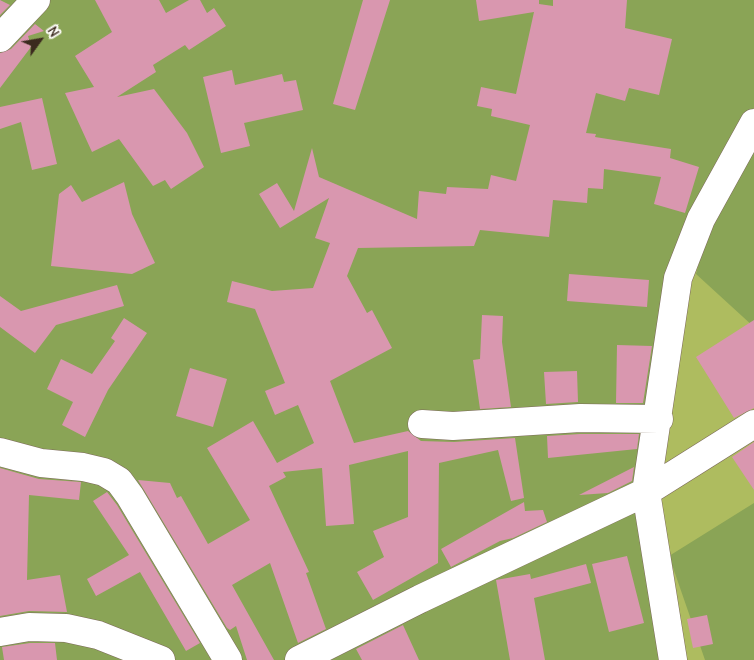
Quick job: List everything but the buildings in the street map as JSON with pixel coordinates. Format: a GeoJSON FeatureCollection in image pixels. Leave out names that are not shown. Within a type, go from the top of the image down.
{"type":"FeatureCollection","features":[{"type":"Feature","properties":{"kind":"street"},"geometry":{"type":"LineString","coordinates":[[0,38],[36,0]]}},
{"type":"Feature","properties":{"kind":"street"},"geometry":{"type":"LineString","coordinates":[[673,660],[646,492],[659,419],[678,278],[701,219],[754,123]]}},
{"type":"Feature","properties":{"kind":"street"},"geometry":{"type":"LineString","coordinates":[[422,424],[453,426],[580,418],[659,419]]}},
{"type":"Feature","properties":{"kind":"street"},"geometry":{"type":"LineString","coordinates":[[299,660],[420,598],[646,492],[754,424]]}},
{"type":"Feature","properties":{"kind":"street"},"geometry":{"type":"LineString","coordinates":[[0,452],[41,463],[83,467],[104,472],[119,481],[169,559],[228,660]]}},
{"type":"Feature","properties":{"kind":"street"},"geometry":{"type":"LineString","coordinates":[[0,632],[30,627],[66,628],[98,635],[161,660]]}},
{"type":"Feature","properties":{"kind":"green space"},"geometry":{"type":"Polygon","coordinates":[[[0,0],[754,0],[754,108],[725,151],[656,402],[669,660],[0,660],[0,0]]]}},
{"type":"Feature","properties":{"kind":"green space"},"geometry":{"type":"Polygon","coordinates":[[[754,108],[754,660],[669,660],[656,402],[725,151],[754,108]]]}},
{"type":"Feature","properties":{"kind":"green space"},"geometry":{"type":"Polygon","coordinates":[[[754,144],[754,327],[696,274],[716,200],[754,144]]]}},
{"type":"Feature","properties":{"kind":"green space"},"geometry":{"type":"Polygon","coordinates":[[[754,503],[754,660],[705,660],[669,556],[754,503]]]}}]}
